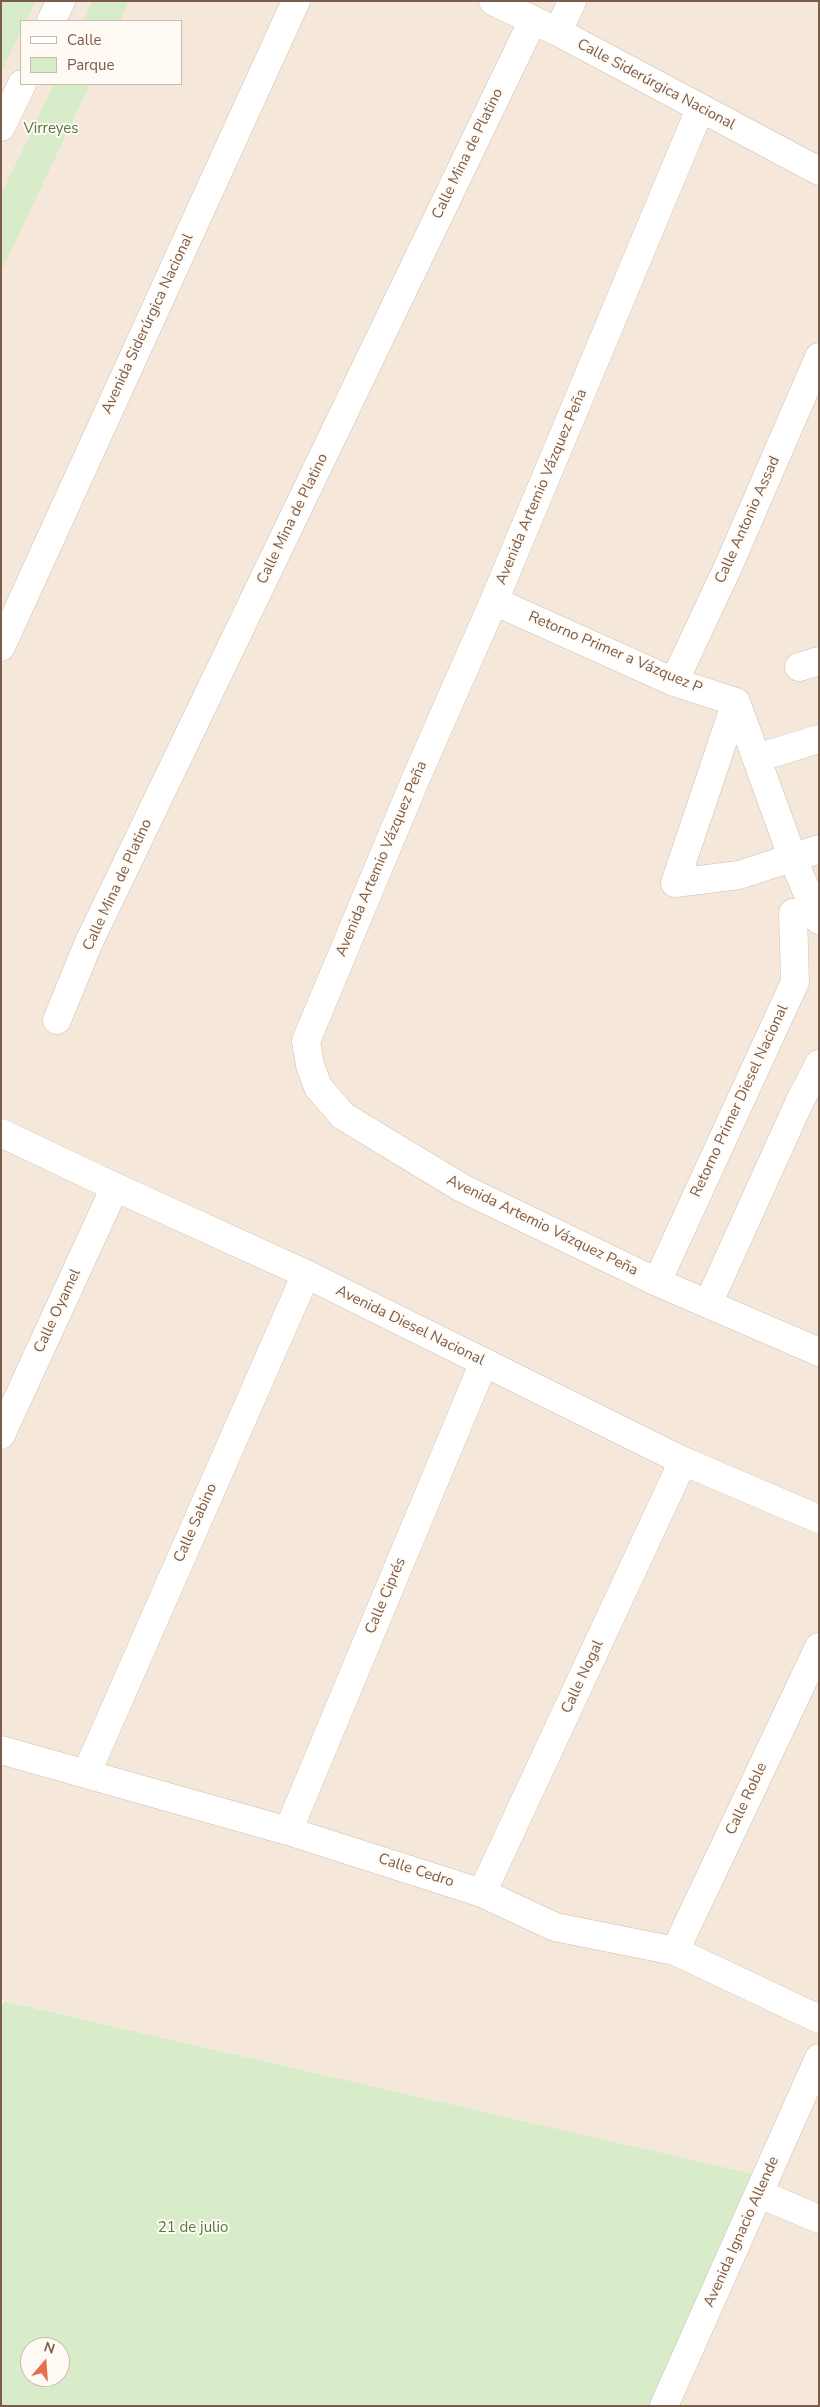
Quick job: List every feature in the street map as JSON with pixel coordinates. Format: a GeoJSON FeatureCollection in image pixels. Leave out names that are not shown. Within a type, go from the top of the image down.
{"type":"FeatureCollection","features":[{"type":"Feature","properties":{"kind":"street"},"geometry":{"type":"LineString","coordinates":[[52,20],[61,1]]}},
{"type":"Feature","properties":{"kind":"street","name":"Avenida Siderúrgica Nacional"},"geometry":{"type":"LineString","coordinates":[[1,647],[296,1]]}},
{"type":"Feature","properties":{"kind":"street","name":"Calle Siderúrgica Nacional"},"geometry":{"type":"LineString","coordinates":[[493,1],[558,32],[819,171]]}},
{"type":"Feature","properties":{"kind":"street"},"geometry":{"type":"LineString","coordinates":[[558,32],[572,1]]}},
{"type":"Feature","properties":{"kind":"street","name":"Calle Mina de Platino"},"geometry":{"type":"LineString","coordinates":[[57,1020],[94,933],[533,20]]}},
{"type":"Feature","properties":{"kind":"street"},"geometry":{"type":"LineString","coordinates":[[1,127],[22,85]]}},
{"type":"Feature","properties":{"kind":"street","name":"Avenida Artemio Vázquez Peña"},"geometry":{"type":"LineString","coordinates":[[700,109],[494,601],[412,788],[306,1041],[310,1065],[318,1087],[343,1116],[462,1188],[657,1282],[819,1352]]}},
{"type":"Feature","properties":{"kind":"street","name":"Calle Antonio Assad"},"geometry":{"type":"LineString","coordinates":[[674,682],[728,567],[819,356]]}},
{"type":"Feature","properties":{"kind":"street","name":"Retorno Primer a Vázquez P"},"geometry":{"type":"LineString","coordinates":[[494,601],[674,682],[736,702]]}},
{"type":"Feature","properties":{"kind":"street"},"geometry":{"type":"LineString","coordinates":[[736,702],[793,858],[806,916]]}},
{"type":"Feature","properties":{"kind":"street"},"geometry":{"type":"LineString","coordinates":[[736,702],[675,883],[739,875],[819,849]]}},
{"type":"Feature","properties":{"kind":"street"},"geometry":{"type":"LineString","coordinates":[[757,758],[819,739]]}},
{"type":"Feature","properties":{"kind":"street","name":"Retorno Primer Diesel Nacional"},"geometry":{"type":"LineString","coordinates":[[657,1282],[795,982],[806,916]]}},
{"type":"Feature","properties":{"kind":"street"},"geometry":{"type":"LineString","coordinates":[[708,1304],[809,1107],[819,1064]]}},
{"type":"Feature","properties":{"kind":"street","name":"Avenida Diesel Nacional"},"geometry":{"type":"LineString","coordinates":[[1,1133],[114,1187],[306,1274],[683,1461],[819,1519]]}},
{"type":"Feature","properties":{"kind":"street","name":"Calle Oyamel"},"geometry":{"type":"LineString","coordinates":[[1,1435],[114,1187]]}},
{"type":"Feature","properties":{"kind":"street","name":"Calle Sabino"},"geometry":{"type":"LineString","coordinates":[[87,1772],[306,1274]]}},
{"type":"Feature","properties":{"kind":"street","name":"Calle Ciprés"},"geometry":{"type":"LineString","coordinates":[[288,1831],[484,1362]]}},
{"type":"Feature","properties":{"kind":"street","name":"Calle Nogal"},"geometry":{"type":"LineString","coordinates":[[482,1893],[683,1461]]}},
{"type":"Feature","properties":{"kind":"street","name":"Calle Roble"},"geometry":{"type":"LineString","coordinates":[[675,1950],[819,1647]]}},
{"type":"Feature","properties":{"kind":"street","name":"Calle Cedro"},"geometry":{"type":"LineString","coordinates":[[1,1750],[87,1772],[288,1831],[482,1893],[555,1927],[675,1950],[819,2019]]}},
{"type":"Feature","properties":{"kind":"street","name":"Avenida Ignacio Allende"},"geometry":{"type":"LineString","coordinates":[[664,2406],[819,2058]]}},
{"type":"Feature","properties":{"kind":"street"},"geometry":{"type":"LineString","coordinates":[[760,2194],[819,2219]]}},
{"type":"Feature","properties":{"kind":"shaded area"},"geometry":{"type":"Polygon","coordinates":[[[1,1],[819,1],[819,2406],[661,2406],[765,2177],[1,2000],[1,1]]]}},
{"type":"Feature","properties":{"kind":"green space"},"geometry":{"type":"Polygon","coordinates":[[[4,1],[36,1],[26,20],[20,20],[20,33],[1,73],[1,7],[4,1]]]}},
{"type":"Feature","properties":{"kind":"green space"},"geometry":{"type":"Polygon","coordinates":[[[93,1],[129,1],[120,20],[84,20],[93,1]]]}},
{"type":"Feature","properties":{"kind":"green space","name":"Virreyes"},"geometry":{"type":"Polygon","coordinates":[[[54,85],[90,85],[1,272],[1,195],[54,85]]]}},
{"type":"Feature","properties":{"kind":"green space","name":"21 de julio"},"geometry":{"type":"Polygon","coordinates":[[[4,2001],[766,2177],[663,2406],[1,2406],[1,2007],[4,2001]]]}}]}
